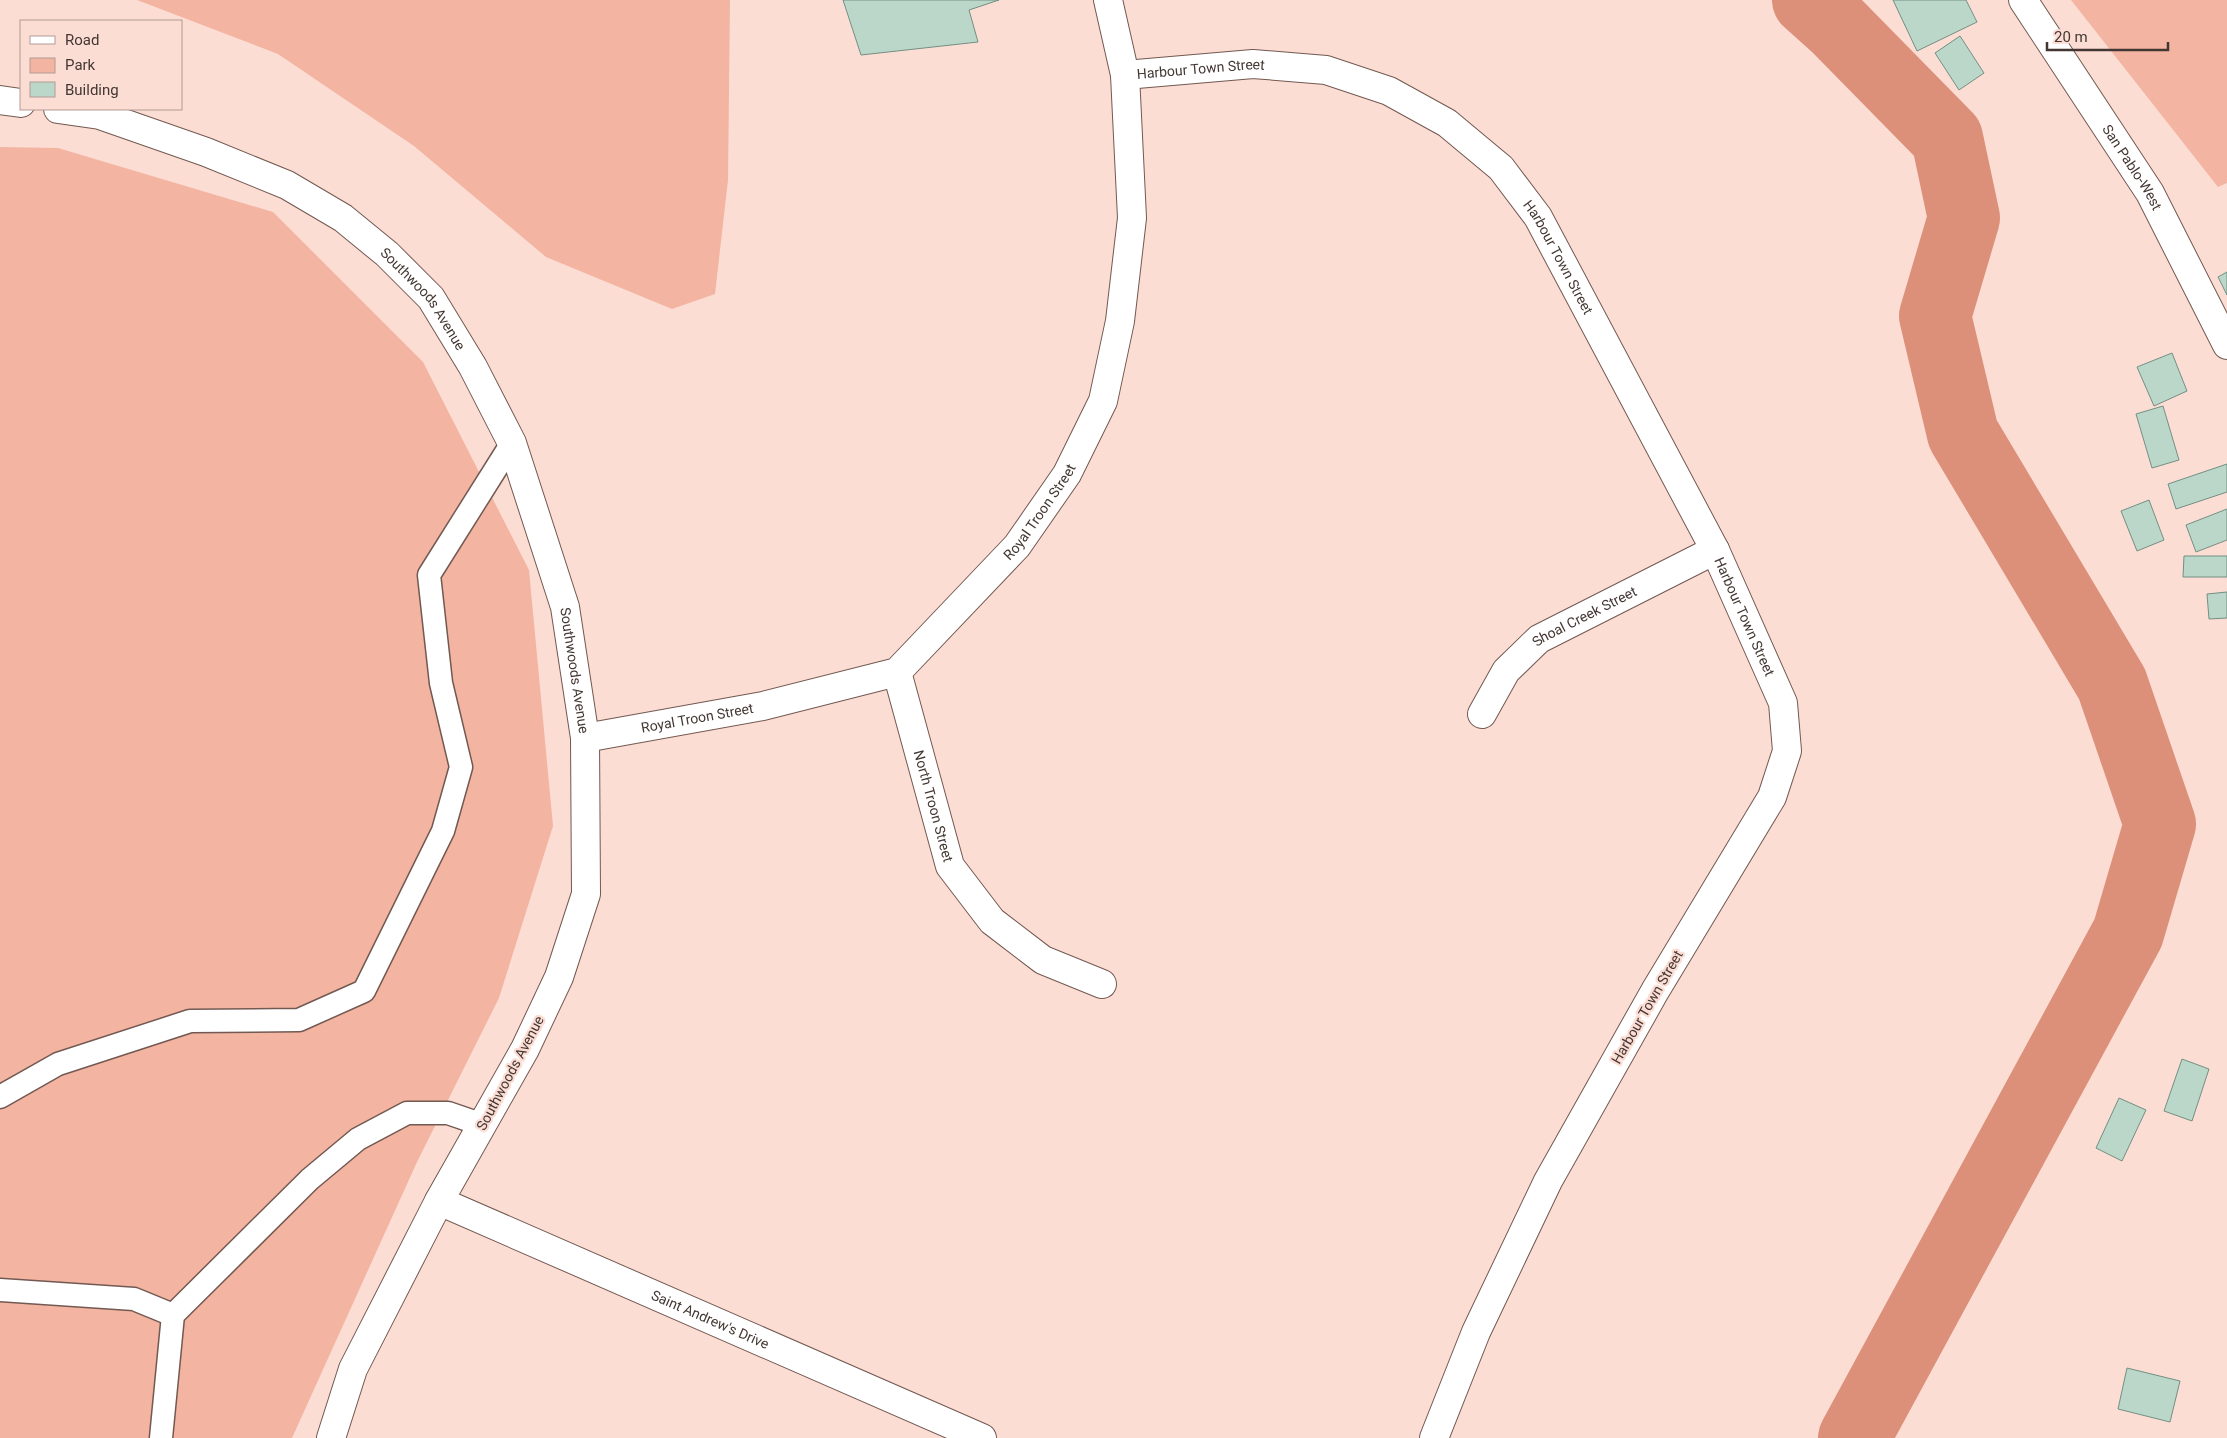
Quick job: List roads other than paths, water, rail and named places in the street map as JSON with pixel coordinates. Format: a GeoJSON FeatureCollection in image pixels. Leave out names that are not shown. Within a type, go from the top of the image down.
{"type":"FeatureCollection","features":[{"type":"Feature","properties":{"kind":"street","name":"Royal Troon Street"},"geometry":{"type":"LineString","coordinates":[[585,738],[763,706],[897,672],[1017,546],[1067,474],[1103,401],[1120,321],[1132,218],[1125,75],[1108,0]]}},
{"type":"Feature","properties":{"kind":"street","name":"San Pablo-West"},"geometry":{"type":"LineString","coordinates":[[2023,0],[2150,193],[2227,345]]}},
{"type":"Feature","properties":{"kind":"street","name":"Harbour Town Street"},"geometry":{"type":"LineString","coordinates":[[1125,75],[1253,64],[1326,70],[1389,91],[1447,123],[1501,168],[1538,217],[1715,550],[1783,703],[1788,751],[1772,798],[1655,992],[1548,1181],[1476,1332],[1434,1438]]}},
{"type":"Feature","properties":{"kind":"street"},"geometry":{"type":"LineString","coordinates":[[0,100],[20,103]]}},
{"type":"Feature","properties":{"kind":"street","name":"Southwoods Avenue"},"geometry":{"type":"LineString","coordinates":[[65,110],[100,115],[206,152],[287,185],[343,218],[387,254],[431,298],[473,367],[512,443],[564,607],[585,738],[586,894],[558,977],[525,1049],[439,1201],[353,1370],[331,1438]]}},
{"type":"Feature","properties":{"kind":"street","name":"Shoal Creek Street"},"geometry":{"type":"LineString","coordinates":[[1482,714],[1506,671],[1539,639],[1715,550]]}},
{"type":"Feature","properties":{"kind":"street","name":"North Troon Street"},"geometry":{"type":"LineString","coordinates":[[897,672],[950,866],[992,921],[1044,960],[1102,984]]}},
{"type":"Feature","properties":{"kind":"street","name":"Saint Andrew's Drive"},"geometry":{"type":"LineString","coordinates":[[439,1201],[982,1438]]}},
{"type":"Feature","properties":{"kind":"lane"},"geometry":{"type":"LineString","coordinates":[[0,1097],[58,1064],[182,1023],[190,1021],[299,1020],[364,991],[443,831],[461,768],[441,683],[429,575],[512,443]]}},
{"type":"Feature","properties":{"kind":"lane"},"geometry":{"type":"LineString","coordinates":[[161,1438],[173,1315],[310,1179],[358,1139],[407,1113],[448,1113],[483,1125]]}},
{"type":"Feature","properties":{"kind":"lane"},"geometry":{"type":"LineString","coordinates":[[0,1290],[134,1299],[173,1315]]}},
{"type":"Feature","properties":{"kind":"waterway"},"geometry":{"type":"LineString","coordinates":[[1808,0],[1838,27],[1947,138],[1964,218],[1935,316],[1963,434],[2112,684],[2160,824],[2128,933],[1854,1438]]}}]}
